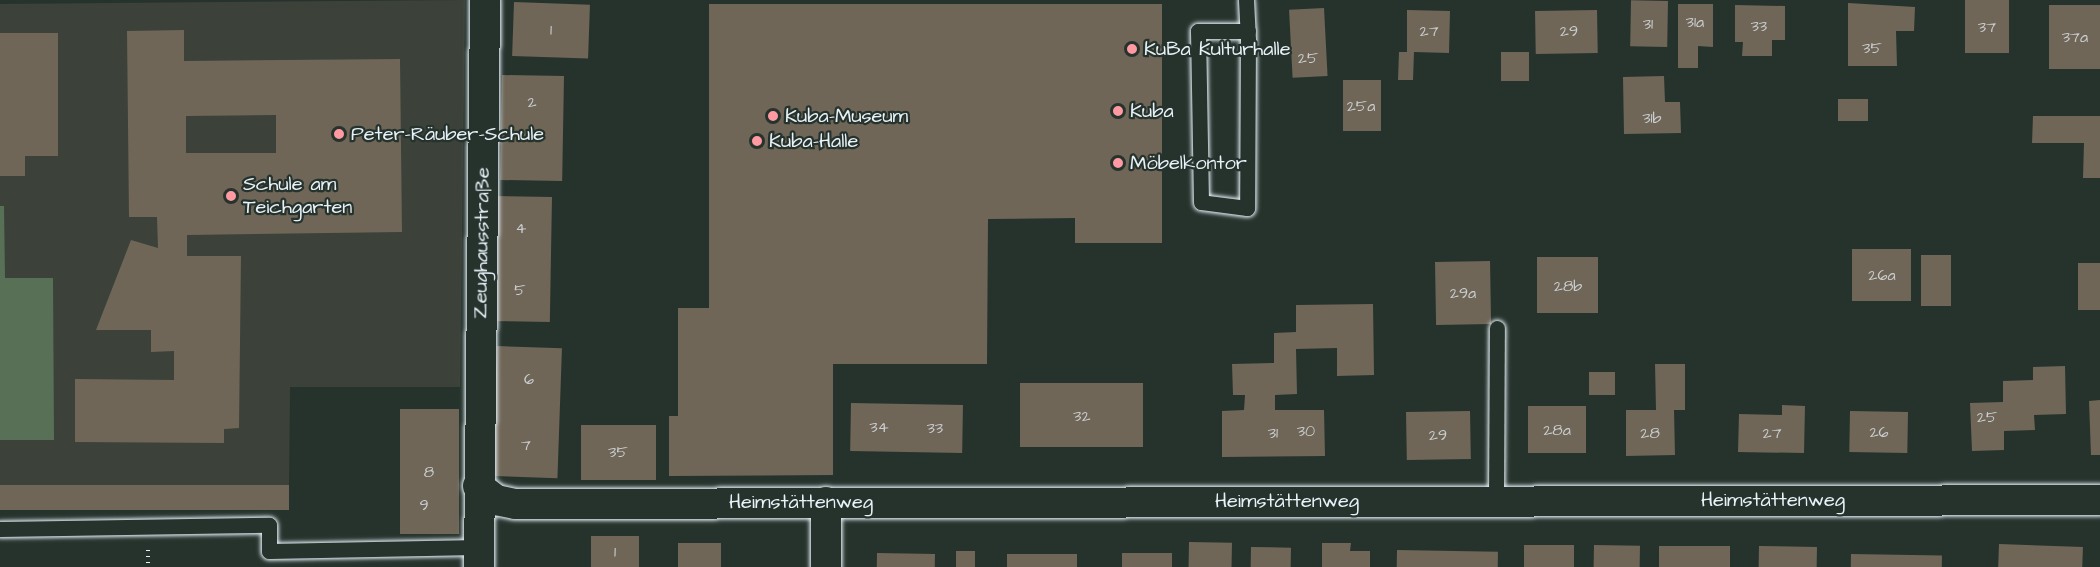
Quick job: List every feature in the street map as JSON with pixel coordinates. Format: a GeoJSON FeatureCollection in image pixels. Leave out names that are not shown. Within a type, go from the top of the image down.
{"type":"FeatureCollection","features":[{"type":"Feature","properties":{"kind":"street","name":"Zeughausstraße"},"geometry":{"type":"LineString","coordinates":[[479,557],[485,0]]}},
{"type":"Feature","properties":{"kind":"street","name":"Heimstättenweg"},"geometry":{"type":"LineString","coordinates":[[478,486],[496,500],[515,504],[2100,500]]}},
{"type":"Feature","properties":{"kind":"street"},"geometry":{"type":"LineString","coordinates":[[826,502],[826,567]]}},
{"type":"Feature","properties":{"kind":"lane"},"geometry":{"type":"LineString","coordinates":[[1246,0],[1248,31],[1247,208],[1201,202],[1198,31],[1248,31]]}},
{"type":"Feature","properties":{"kind":"lane"},"geometry":{"type":"LineString","coordinates":[[1496,501],[1497,328]]}},
{"type":"Feature","properties":{"kind":"lane"},"geometry":{"type":"LineString","coordinates":[[0,530],[269,525],[269,552],[479,557]]}},
{"type":"Feature","properties":{"kind":"shaded area","name":"Schule am Teichgarten"},"geometry":{"type":"Polygon","coordinates":[[[465,0],[460,387],[290,387],[289,485],[0,485],[0,4],[465,0]]]}},
{"type":"Feature","properties":{"kind":"green space"},"geometry":{"type":"Polygon","coordinates":[[[0,206],[4,206],[5,278],[53,278],[54,440],[0,440],[0,206]]]}},
{"type":"Feature","properties":{"kind":"building"},"geometry":{"type":"Polygon","coordinates":[[[1631,0],[1668,1],[1667,47],[1630,46],[1631,0]]]}},
{"type":"Feature","properties":{"kind":"building"},"geometry":{"type":"Polygon","coordinates":[[[1965,0],[2009,0],[2009,53],[1965,53],[1965,0]]]}},
{"type":"Feature","properties":{"kind":"building"},"geometry":{"type":"Polygon","coordinates":[[[514,2],[590,5],[588,59],[512,56],[514,2]]]}},
{"type":"Feature","properties":{"kind":"building"},"geometry":{"type":"Polygon","coordinates":[[[1848,3],[1915,7],[1914,31],[1896,31],[1897,66],[1848,66],[1848,3]]]}},
{"type":"Feature","properties":{"kind":"building"},"geometry":{"type":"Polygon","coordinates":[[[709,4],[1162,4],[1162,243],[1075,243],[1075,218],[988,219],[987,364],[833,364],[833,475],[669,476],[669,416],[678,416],[678,308],[709,308],[709,4]]]}},
{"type":"Feature","properties":{"kind":"building"},"geometry":{"type":"Polygon","coordinates":[[[1678,4],[1713,4],[1713,47],[1698,46],[1698,68],[1678,68],[1678,4]]]}},
{"type":"Feature","properties":{"kind":"building"},"geometry":{"type":"Polygon","coordinates":[[[1735,5],[1785,6],[1785,40],[1772,40],[1772,56],[1742,56],[1743,42],[1735,42],[1735,5]]]}},
{"type":"Feature","properties":{"kind":"building"},"geometry":{"type":"Polygon","coordinates":[[[2049,5],[2100,5],[2100,69],[2049,69],[2049,5]]]}},
{"type":"Feature","properties":{"kind":"building"},"geometry":{"type":"Polygon","coordinates":[[[1324,8],[1328,76],[1293,78],[1289,10],[1324,8]]]}},
{"type":"Feature","properties":{"kind":"building"},"geometry":{"type":"Polygon","coordinates":[[[1407,10],[1450,11],[1449,53],[1414,52],[1413,80],[1398,80],[1399,52],[1407,52],[1407,10]]]}},
{"type":"Feature","properties":{"kind":"building"},"geometry":{"type":"Polygon","coordinates":[[[1597,10],[1598,53],[1536,54],[1535,11],[1597,10]]]}},
{"type":"Feature","properties":{"kind":"building","name":"Peter-Räuber-Schule"},"geometry":{"type":"Polygon","coordinates":[[[184,30],[184,61],[400,59],[402,232],[187,235],[187,256],[241,256],[239,428],[224,429],[224,443],[75,442],[75,379],[174,380],[174,351],[151,352],[151,330],[96,330],[131,240],[158,248],[157,217],[129,217],[127,31],[184,30]],[[276,115],[186,116],[186,153],[276,153],[276,115]]]}},
{"type":"Feature","properties":{"kind":"building"},"geometry":{"type":"Polygon","coordinates":[[[0,33],[58,33],[58,156],[25,156],[25,176],[0,176],[0,33]]]}},
{"type":"Feature","properties":{"kind":"building"},"geometry":{"type":"Polygon","coordinates":[[[1501,52],[1529,52],[1529,81],[1501,81],[1501,52]]]}},
{"type":"Feature","properties":{"kind":"building"},"geometry":{"type":"Polygon","coordinates":[[[502,75],[564,76],[562,181],[500,180],[502,75]]]}},
{"type":"Feature","properties":{"kind":"building"},"geometry":{"type":"Polygon","coordinates":[[[1664,76],[1665,102],[1680,102],[1681,133],[1624,134],[1623,77],[1664,76]]]}},
{"type":"Feature","properties":{"kind":"building"},"geometry":{"type":"Polygon","coordinates":[[[1343,80],[1381,80],[1381,131],[1343,131],[1343,80]]]}},
{"type":"Feature","properties":{"kind":"building"},"geometry":{"type":"Polygon","coordinates":[[[1838,99],[1868,99],[1868,121],[1838,121],[1838,99]]]}},
{"type":"Feature","properties":{"kind":"building"},"geometry":{"type":"Polygon","coordinates":[[[2033,116],[2100,116],[2100,178],[2083,178],[2084,143],[2032,143],[2033,116]]]}},
{"type":"Feature","properties":{"kind":"building"},"geometry":{"type":"Polygon","coordinates":[[[491,196],[552,197],[550,322],[489,321],[491,196]]]}},
{"type":"Feature","properties":{"kind":"building"},"geometry":{"type":"Polygon","coordinates":[[[1852,249],[1911,249],[1911,301],[1852,301],[1852,249]]]}},
{"type":"Feature","properties":{"kind":"building"},"geometry":{"type":"Polygon","coordinates":[[[1921,255],[1951,255],[1951,306],[1921,306],[1921,255]]]}},
{"type":"Feature","properties":{"kind":"building"},"geometry":{"type":"Polygon","coordinates":[[[1537,257],[1598,257],[1598,313],[1537,313],[1537,257]]]}},
{"type":"Feature","properties":{"kind":"building"},"geometry":{"type":"Polygon","coordinates":[[[1490,261],[1491,324],[1436,325],[1435,262],[1490,261]]]}},
{"type":"Feature","properties":{"kind":"building"},"geometry":{"type":"Polygon","coordinates":[[[2078,263],[2100,263],[2100,310],[2078,310],[2078,263]]]}},
{"type":"Feature","properties":{"kind":"building"},"geometry":{"type":"Polygon","coordinates":[[[1373,304],[1374,375],[1337,376],[1337,348],[1296,349],[1297,394],[1275,395],[1275,410],[1324,410],[1325,456],[1222,457],[1222,411],[1244,410],[1245,395],[1233,395],[1232,364],[1274,363],[1274,333],[1296,332],[1296,305],[1373,304]]]}},
{"type":"Feature","properties":{"kind":"building"},"geometry":{"type":"Polygon","coordinates":[[[497,346],[562,348],[557,478],[492,476],[497,346]]]}},
{"type":"Feature","properties":{"kind":"building"},"geometry":{"type":"Polygon","coordinates":[[[1655,364],[1685,364],[1685,410],[1674,410],[1675,455],[1626,456],[1626,410],[1656,410],[1655,364]]]}},
{"type":"Feature","properties":{"kind":"building"},"geometry":{"type":"Polygon","coordinates":[[[2065,366],[2066,414],[2034,415],[2035,430],[2004,431],[2004,450],[1972,451],[1970,403],[2003,402],[2003,381],[2033,380],[2033,367],[2065,366]]]}},
{"type":"Feature","properties":{"kind":"building"},"geometry":{"type":"Polygon","coordinates":[[[1589,372],[1615,372],[1615,395],[1589,395],[1589,372]]]}},
{"type":"Feature","properties":{"kind":"building"},"geometry":{"type":"Polygon","coordinates":[[[1020,383],[1143,383],[1143,447],[1020,447],[1020,383]]]}},
{"type":"Feature","properties":{"kind":"building"},"geometry":{"type":"Polygon","coordinates":[[[2100,400],[2100,455],[2091,455],[2089,401],[2100,400]]]}},
{"type":"Feature","properties":{"kind":"building"},"geometry":{"type":"Polygon","coordinates":[[[851,403],[963,405],[962,453],[850,451],[851,403]]]}},
{"type":"Feature","properties":{"kind":"building"},"geometry":{"type":"Polygon","coordinates":[[[1782,405],[1805,406],[1804,453],[1738,452],[1739,414],[1782,415],[1782,405]]]}},
{"type":"Feature","properties":{"kind":"building"},"geometry":{"type":"Polygon","coordinates":[[[1528,406],[1586,406],[1586,453],[1528,453],[1528,406]]]}},
{"type":"Feature","properties":{"kind":"building"},"geometry":{"type":"Polygon","coordinates":[[[400,409],[459,409],[459,534],[400,534],[400,409]]]}},
{"type":"Feature","properties":{"kind":"building"},"geometry":{"type":"Polygon","coordinates":[[[1470,411],[1471,459],[1407,460],[1406,412],[1470,411]]]}},
{"type":"Feature","properties":{"kind":"building"},"geometry":{"type":"Polygon","coordinates":[[[1850,411],[1908,412],[1907,453],[1849,452],[1850,411]]]}},
{"type":"Feature","properties":{"kind":"building"},"geometry":{"type":"Polygon","coordinates":[[[581,425],[656,425],[656,480],[581,480],[581,425]]]}},
{"type":"Feature","properties":{"kind":"building"},"geometry":{"type":"Polygon","coordinates":[[[0,485],[289,485],[289,510],[0,510],[0,485]]]}},
{"type":"Feature","properties":{"kind":"building"},"geometry":{"type":"Polygon","coordinates":[[[591,536],[639,536],[639,567],[591,567],[591,536]]]}},
{"type":"Feature","properties":{"kind":"building"},"geometry":{"type":"Polygon","coordinates":[[[1189,542],[1232,543],[1232,567],[1189,567],[1189,542]]]}},
{"type":"Feature","properties":{"kind":"building"},"geometry":{"type":"Polygon","coordinates":[[[678,543],[721,543],[721,567],[678,567],[678,543]]]}},
{"type":"Feature","properties":{"kind":"building"},"geometry":{"type":"Polygon","coordinates":[[[1322,543],[1351,543],[1350,551],[1370,551],[1370,567],[1322,567],[1322,543]]]}},
{"type":"Feature","properties":{"kind":"building"},"geometry":{"type":"Polygon","coordinates":[[[1999,544],[2083,547],[2082,567],[1998,567],[1999,544]]]}},
{"type":"Feature","properties":{"kind":"building"},"geometry":{"type":"Polygon","coordinates":[[[1524,545],[1574,545],[1574,567],[1524,567],[1524,545]]]}},
{"type":"Feature","properties":{"kind":"building"},"geometry":{"type":"Polygon","coordinates":[[[1594,545],[1640,546],[1640,567],[1594,567],[1594,545]]]}},
{"type":"Feature","properties":{"kind":"building"},"geometry":{"type":"Polygon","coordinates":[[[1659,546],[1730,546],[1730,567],[1659,567],[1659,546]]]}},
{"type":"Feature","properties":{"kind":"building"},"geometry":{"type":"Polygon","coordinates":[[[1759,546],[1817,547],[1817,567],[1759,567],[1759,546]]]}},
{"type":"Feature","properties":{"kind":"building"},"geometry":{"type":"Polygon","coordinates":[[[1251,547],[1291,548],[1291,567],[1251,567],[1251,547]]]}},
{"type":"Feature","properties":{"kind":"building"},"geometry":{"type":"Polygon","coordinates":[[[1397,550],[1498,552],[1498,567],[1397,567],[1397,550]]]}},
{"type":"Feature","properties":{"kind":"building"},"geometry":{"type":"Polygon","coordinates":[[[956,551],[975,551],[975,567],[956,567],[956,551]]]}},
{"type":"Feature","properties":{"kind":"building"},"geometry":{"type":"Polygon","coordinates":[[[877,553],[935,554],[935,567],[877,567],[877,553]]]}},
{"type":"Feature","properties":{"kind":"building"},"geometry":{"type":"Polygon","coordinates":[[[1122,553],[1172,553],[1172,567],[1122,567],[1122,553]]]}},
{"type":"Feature","properties":{"kind":"building"},"geometry":{"type":"Polygon","coordinates":[[[1007,554],[1077,554],[1077,567],[1007,567],[1007,554]]]}},
{"type":"Feature","properties":{"kind":"building"},"geometry":{"type":"Polygon","coordinates":[[[1851,554],[1942,556],[1942,567],[1851,567],[1851,554]]]}},
{"type":"Feature","properties":{"kind":"place","name":"KuBa Kulturhalle"},"geometry":{"type":"Point","coordinates":[1132,49]}},
{"type":"Feature","properties":{"kind":"place","name":"Kuba"},"geometry":{"type":"Point","coordinates":[1118,111]}},
{"type":"Feature","properties":{"kind":"place","name":"Kuba-Museum"},"geometry":{"type":"Point","coordinates":[773,116]}},
{"type":"Feature","properties":{"kind":"place","name":"Peter-Räuber-Schule"},"geometry":{"type":"Point","coordinates":[339,134]}},
{"type":"Feature","properties":{"kind":"place","name":"Kuba-Halle"},"geometry":{"type":"Point","coordinates":[757,141]}},
{"type":"Feature","properties":{"kind":"place","name":"Möbelkontor"},"geometry":{"type":"Point","coordinates":[1118,163]}},
{"type":"Feature","properties":{"kind":"place","name":"Schule am Teichgarten"},"geometry":{"type":"Point","coordinates":[231,196]}}]}
